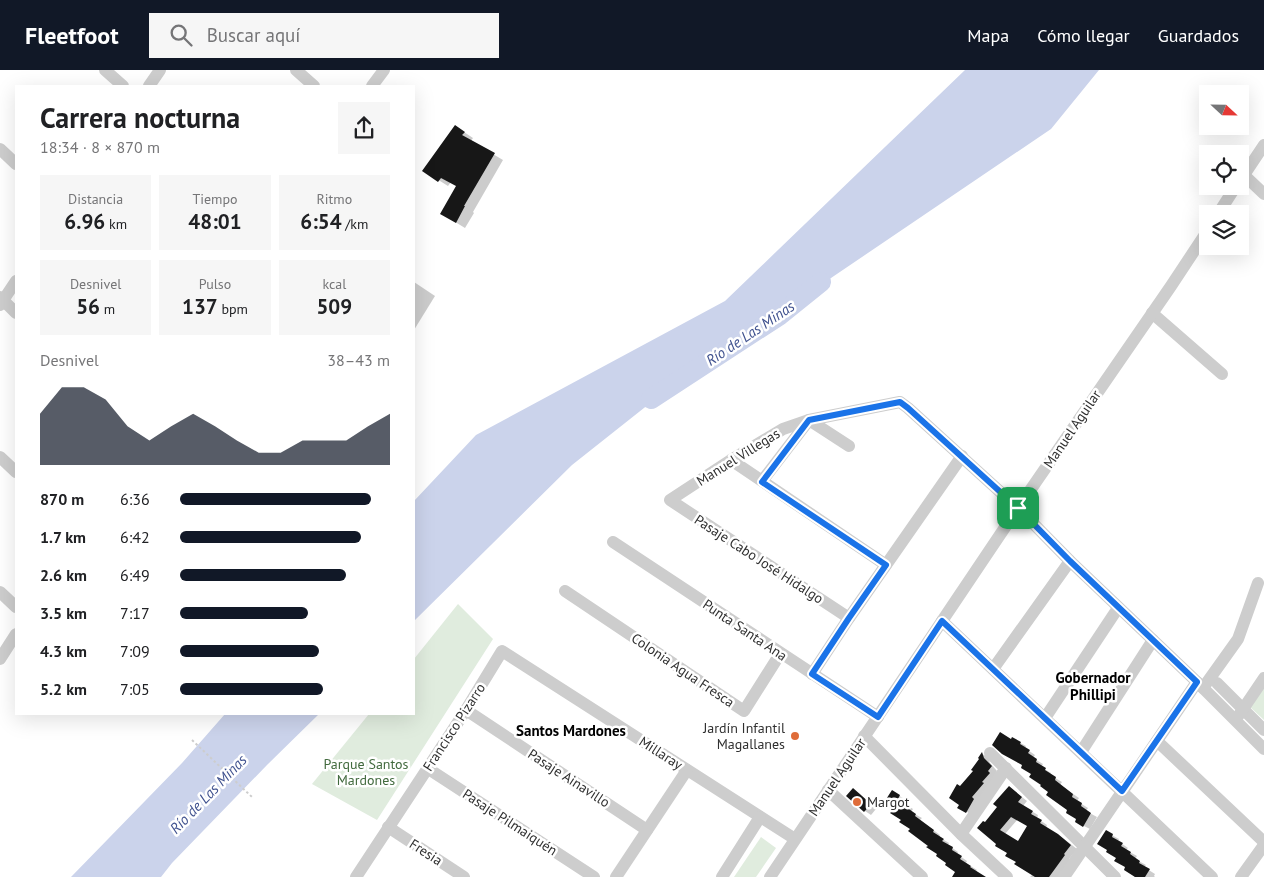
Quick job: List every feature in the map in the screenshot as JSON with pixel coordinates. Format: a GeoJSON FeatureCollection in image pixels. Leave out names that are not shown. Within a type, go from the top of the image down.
{"type":"FeatureCollection","features":[{"type":"Feature","properties":{"kind":"street"},"geometry":{"type":"LineString","coordinates":[[105,70],[122,85]]}},
{"type":"Feature","properties":{"kind":"street"},"geometry":{"type":"LineString","coordinates":[[150,85],[160,70]]}},
{"type":"Feature","properties":{"kind":"street"},"geometry":{"type":"LineString","coordinates":[[296,70],[313,85]]}},
{"type":"Feature","properties":{"kind":"street"},"geometry":{"type":"LineString","coordinates":[[373,85],[384,70]]}},
{"type":"Feature","properties":{"kind":"street"},"geometry":{"type":"LineString","coordinates":[[1249,168],[1264,145]]}},
{"type":"Feature","properties":{"kind":"street"},"geometry":{"type":"LineString","coordinates":[[0,149],[15,163]]}},
{"type":"Feature","properties":{"kind":"street"},"geometry":{"type":"LineString","coordinates":[[1249,182],[1262,188]]}},
{"type":"Feature","properties":{"kind":"street","name":"Manuel Aguilar"},"geometry":{"type":"LineString","coordinates":[[770,877],[1018,508],[1199,243]]}},
{"type":"Feature","properties":{"kind":"street"},"geometry":{"type":"LineString","coordinates":[[15,282],[1,301],[15,312]]}},
{"type":"Feature","properties":{"kind":"street"},"geometry":{"type":"LineString","coordinates":[[1152,313],[1222,374]]}},
{"type":"Feature","properties":{"kind":"street","name":"Manuel Villegas"},"geometry":{"type":"LineString","coordinates":[[670,500],[782,429],[809,420],[900,402],[962,456]]}},
{"type":"Feature","properties":{"kind":"street"},"geometry":{"type":"LineString","coordinates":[[809,420],[849,446]]}},
{"type":"Feature","properties":{"kind":"street","name":"Manuel Villegas"},"geometry":{"type":"LineString","coordinates":[[762,482],[809,420]]}},
{"type":"Feature","properties":{"kind":"street"},"geometry":{"type":"LineString","coordinates":[[812,674],[962,456],[1018,508],[1264,749]]}},
{"type":"Feature","properties":{"kind":"street"},"geometry":{"type":"LineString","coordinates":[[0,457],[15,471]]}},
{"type":"Feature","properties":{"kind":"street"},"geometry":{"type":"LineString","coordinates":[[731,460],[886,565]]}},
{"type":"Feature","properties":{"kind":"street","name":"Pasaje Cabo José Hidalgo"},"geometry":{"type":"LineString","coordinates":[[670,500],[849,618]]}},
{"type":"Feature","properties":{"kind":"street","name":"Punta Santa Ana"},"geometry":{"type":"LineString","coordinates":[[613,542],[878,717]]}},
{"type":"Feature","properties":{"kind":"street"},"geometry":{"type":"LineString","coordinates":[[993,669],[1070,561]]}},
{"type":"Feature","properties":{"kind":"street"},"geometry":{"type":"LineString","coordinates":[[1064,877],[1157,741],[1238,639],[1258,583]]}},
{"type":"Feature","properties":{"kind":"street","name":"Colonia Agua Fresca"},"geometry":{"type":"LineString","coordinates":[[565,591],[744,711],[780,654]]}},
{"type":"Feature","properties":{"kind":"street"},"geometry":{"type":"LineString","coordinates":[[0,592],[15,606]]}},
{"type":"Feature","properties":{"kind":"street"},"geometry":{"type":"LineString","coordinates":[[1045,718],[1118,608]]}},
{"type":"Feature","properties":{"kind":"street"},"geometry":{"type":"LineString","coordinates":[[942,621],[1212,877]]}},
{"type":"Feature","properties":{"kind":"street"},"geometry":{"type":"LineString","coordinates":[[0,659],[15,636]]}},
{"type":"Feature","properties":{"kind":"street"},"geometry":{"type":"LineString","coordinates":[[1081,752],[1152,640]]}},
{"type":"Feature","properties":{"kind":"street","name":"Francisco Pizarro"},"geometry":{"type":"LineString","coordinates":[[356,877],[466,710],[502,651]]}},
{"type":"Feature","properties":{"kind":"street","name":"Millaray"},"geometry":{"type":"LineString","coordinates":[[502,651],[795,839]]}},
{"type":"Feature","properties":{"kind":"street"},"geometry":{"type":"LineString","coordinates":[[1236,720],[1264,678]]}},
{"type":"Feature","properties":{"kind":"street"},"geometry":{"type":"LineString","coordinates":[[1218,683],[1264,730]]}},
{"type":"Feature","properties":{"kind":"street","name":"Pasaje Ainavillo"},"geometry":{"type":"LineString","coordinates":[[466,710],[647,830]]}},
{"type":"Feature","properties":{"kind":"street"},"geometry":{"type":"LineString","coordinates":[[864,736],[961,834],[1007,877]]}},
{"type":"Feature","properties":{"kind":"street"},"geometry":{"type":"LineString","coordinates":[[1157,741],[1264,843],[1241,877]]}},
{"type":"Feature","properties":{"kind":"street"},"geometry":{"type":"LineString","coordinates":[[990,754],[1115,877]]}},
{"type":"Feature","properties":{"kind":"street","name":"Pasaje Pilmaiquén"},"geometry":{"type":"LineString","coordinates":[[427,768],[594,877]]}},
{"type":"Feature","properties":{"kind":"street"},"geometry":{"type":"LineString","coordinates":[[961,834],[1006,768]]}},
{"type":"Feature","properties":{"kind":"street"},"geometry":{"type":"LineString","coordinates":[[616,877],[687,770]]}},
{"type":"Feature","properties":{"kind":"street"},"geometry":{"type":"LineString","coordinates":[[828,790],[922,877]]}},
{"type":"Feature","properties":{"kind":"street"},"geometry":{"type":"LineString","coordinates":[[722,877],[760,817]]}},
{"type":"Feature","properties":{"kind":"street","name":"Fresia"},"geometry":{"type":"LineString","coordinates":[[388,828],[464,877]]}},
{"type":"Feature","properties":{"kind":"path"},"geometry":{"type":"LineString","coordinates":[[192,740],[252,797]]}},
{"type":"Feature","properties":{"kind":"green space","name":"Parque Santos Mardones"},"geometry":{"type":"Polygon","coordinates":[[[458,604],[493,639],[377,820],[312,784],[368,715],[415,715],[415,658],[458,604]]]}},
{"type":"Feature","properties":{"kind":"green space"},"geometry":{"type":"Polygon","coordinates":[[[1264,683],[1264,720],[1249,706],[1264,683]]]}},
{"type":"Feature","properties":{"kind":"green space"},"geometry":{"type":"Polygon","coordinates":[[[761,837],[776,848],[756,877],[734,877],[761,837]]]}},
{"type":"Feature","properties":{"kind":"water"},"geometry":{"type":"Polygon","coordinates":[[[965,70],[1099,70],[1051,129],[673,385],[572,465],[415,620],[415,500],[476,435],[725,301],[965,70]]]}},
{"type":"Feature","properties":{"kind":"water"},"geometry":{"type":"Polygon","coordinates":[[[224,715],[318,715],[172,863],[161,877],[71,877],[182,763],[224,715]]]}},
{"type":"Feature","properties":{"kind":"building"},"geometry":{"type":"Polygon","coordinates":[[[455,125],[465,132],[462,135],[495,153],[456,223],[440,214],[456,186],[441,178],[438,182],[422,171],[455,125]]]}},
{"type":"Feature","properties":{"kind":"building"},"geometry":{"type":"Polygon","coordinates":[[[1000,732],[1011,739],[1012,737],[1021,742],[1020,744],[1030,750],[1028,753],[1037,759],[1036,762],[1056,777],[1055,780],[1073,794],[1072,797],[1082,803],[1081,806],[1091,813],[1083,827],[1075,822],[1076,819],[1066,813],[1067,810],[1046,795],[1048,792],[1029,777],[1031,774],[1021,768],[1022,765],[1002,754],[992,745],[1000,732]]]}},
{"type":"Feature","properties":{"kind":"building"},"geometry":{"type":"Polygon","coordinates":[[[982,752],[984,758],[992,766],[988,771],[990,773],[982,782],[984,783],[972,797],[974,799],[966,813],[957,808],[959,805],[949,798],[957,784],[960,786],[973,771],[971,770],[982,752]]]}},
{"type":"Feature","properties":{"kind":"building"},"geometry":{"type":"Polygon","coordinates":[[[1009,786],[1022,797],[1018,802],[1033,811],[1031,814],[1042,820],[1040,823],[1071,845],[1049,877],[1035,877],[1014,864],[1016,862],[1005,856],[1007,853],[995,846],[996,844],[977,828],[983,821],[985,822],[997,807],[993,804],[1009,786]],[[1011,817],[1000,830],[1018,841],[1027,826],[1011,817]]]}},
{"type":"Feature","properties":{"kind":"building","name":"Margot"},"geometry":{"type":"Polygon","coordinates":[[[853,788],[871,804],[864,812],[846,796],[853,788]]]}},
{"type":"Feature","properties":{"kind":"building"},"geometry":{"type":"Polygon","coordinates":[[[892,790],[900,795],[898,799],[908,805],[906,807],[916,814],[915,816],[944,839],[942,841],[953,847],[952,850],[962,856],[960,859],[986,877],[952,877],[955,872],[936,856],[937,854],[926,847],[928,846],[908,831],[910,829],[899,822],[901,820],[890,813],[893,810],[883,804],[892,790]]]}},
{"type":"Feature","properties":{"kind":"building"},"geometry":{"type":"Polygon","coordinates":[[[1106,830],[1113,834],[1112,837],[1123,843],[1121,846],[1131,852],[1130,854],[1140,861],[1139,863],[1150,869],[1145,877],[1135,877],[1124,870],[1125,867],[1114,861],[1116,858],[1097,844],[1106,830]]]}},
{"type":"Feature","properties":{"kind":"waterway","name":"Río de Las Minas"},"geometry":{"type":"LineString","coordinates":[[651,399],[780,315],[821,282]]}},
{"type":"Feature","properties":{"kind":"place","name":"Jardín Infantil Magallanes"},"geometry":{"type":"Point","coordinates":[795,736]}},
{"type":"Feature","properties":{"kind":"place","name":"Margot"},"geometry":{"type":"Point","coordinates":[857,802]}},
{"type":"Feature","properties":{"kind":"district","name":"Gobernador Phillipi"},"geometry":{"type":"Point","coordinates":[1093,686]}},
{"type":"Feature","properties":{"kind":"district","name":"Santos Mardones"},"geometry":{"type":"Point","coordinates":[571,730]}},
{"type":"Feature","properties":{"kind":"route"},"geometry":{"type":"LineString","coordinates":[[900,402],[1018,508],[1070,561],[1197,682],[1122,791],[942,621],[878,717],[812,674],[886,565],[762,482],[809,420],[900,402]]}}]}
